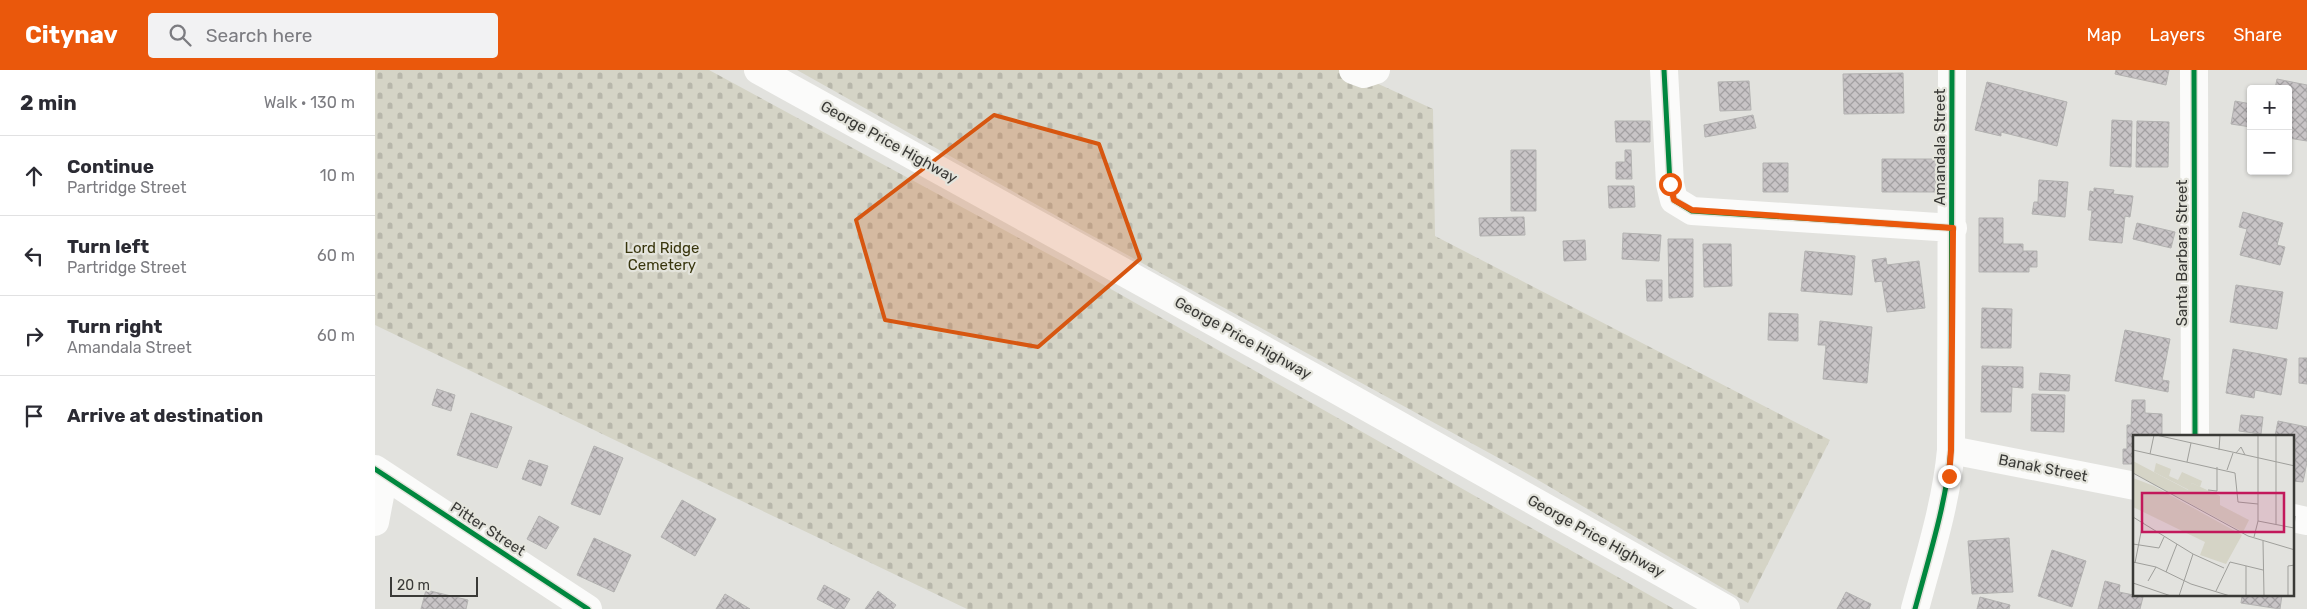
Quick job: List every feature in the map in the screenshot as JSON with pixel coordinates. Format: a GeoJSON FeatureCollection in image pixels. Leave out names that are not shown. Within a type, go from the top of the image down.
{"type":"FeatureCollection","features":[{"type":"Feature","properties":{"kind":"street","name":"George Price Highway"},"geometry":{"type":"LineString","coordinates":[[758,70],[1342,393],[1726,609]]}},
{"type":"Feature","properties":{"kind":"street"},"geometry":{"type":"LineString","coordinates":[[1353,70],[1363,74],[1376,70]]}},
{"type":"Feature","properties":{"kind":"street"},"geometry":{"type":"LineString","coordinates":[[1664,70],[1670,184],[1674,200],[1692,210],[1953,228]]}},
{"type":"Feature","properties":{"kind":"street","name":"Amandala Street"},"geometry":{"type":"LineString","coordinates":[[1915,609],[1943,504],[1949,476],[1951,450],[1952,70]]}},
{"type":"Feature","properties":{"kind":"street","name":"Santa Barbara Street"},"geometry":{"type":"LineString","coordinates":[[2194,70],[2195,435]]}},
{"type":"Feature","properties":{"kind":"street","name":"Banak Street"},"geometry":{"type":"LineString","coordinates":[[1951,450],[2133,486]]}},
{"type":"Feature","properties":{"kind":"street"},"geometry":{"type":"LineString","coordinates":[[375,522],[379,472]]}},
{"type":"Feature","properties":{"kind":"street","name":"Pitter Street"},"geometry":{"type":"LineString","coordinates":[[379,472],[588,609]]}},
{"type":"Feature","properties":{"kind":"highlighted area"},"geometry":{"type":"Polygon","coordinates":[[[994,115],[1099,144],[1140,259],[1038,347],[885,320],[856,220],[994,115]]]}},
{"type":"Feature","properties":{"kind":"green space","name":"Lord Ridge Cemetery"},"geometry":{"type":"Polygon","coordinates":[[[375,70],[709,70],[1065,263],[1674,609],[967,609],[375,325],[375,70]]]}},
{"type":"Feature","properties":{"kind":"green space"},"geometry":{"type":"Polygon","coordinates":[[[797,70],[1348,70],[1433,109],[1435,236],[1830,440],[1748,603],[1526,473],[1078,228],[797,70]]]}},
{"type":"Feature","properties":{"kind":"building"},"geometry":{"type":"Polygon","coordinates":[[[2116,70],[2169,70],[2166,85],[2115,74],[2116,70]]]}},
{"type":"Feature","properties":{"kind":"building"},"geometry":{"type":"Polygon","coordinates":[[[1903,73],[1904,113],[1844,114],[1843,74],[1903,73]]]}},
{"type":"Feature","properties":{"kind":"building"},"geometry":{"type":"Polygon","coordinates":[[[2277,79],[2307,85],[2307,141],[2292,139],[2292,85],[2276,85],[2277,79]]]}},
{"type":"Feature","properties":{"kind":"building"},"geometry":{"type":"Polygon","coordinates":[[[1749,81],[1751,110],[1720,111],[1718,82],[1749,81]]]}},
{"type":"Feature","properties":{"kind":"building"},"geometry":{"type":"Polygon","coordinates":[[[1987,82],[2067,102],[2057,146],[2001,132],[2001,136],[1975,130],[1987,82]]]}},
{"type":"Feature","properties":{"kind":"building"},"geometry":{"type":"Polygon","coordinates":[[[2235,101],[2247,103],[2247,126],[2231,124],[2235,101]]]}},
{"type":"Feature","properties":{"kind":"building"},"geometry":{"type":"Polygon","coordinates":[[[1753,115],[1756,128],[1705,137],[1704,125],[1753,115]]]}},
{"type":"Feature","properties":{"kind":"building"},"geometry":{"type":"Polygon","coordinates":[[[2112,120],[2132,121],[2131,167],[2110,166],[2112,120]]]}},
{"type":"Feature","properties":{"kind":"building"},"geometry":{"type":"Polygon","coordinates":[[[1615,121],[1650,121],[1650,142],[1616,142],[1615,121]]]}},
{"type":"Feature","properties":{"kind":"building"},"geometry":{"type":"Polygon","coordinates":[[[2137,121],[2169,122],[2168,167],[2136,167],[2137,121]]]}},
{"type":"Feature","properties":{"kind":"building"},"geometry":{"type":"Polygon","coordinates":[[[1511,150],[1536,150],[1536,211],[1511,211],[1511,150]]]}},
{"type":"Feature","properties":{"kind":"building"},"geometry":{"type":"Polygon","coordinates":[[[1625,150],[1631,150],[1632,179],[1616,179],[1616,162],[1625,162],[1625,150]]]}},
{"type":"Feature","properties":{"kind":"building"},"geometry":{"type":"Polygon","coordinates":[[[1882,159],[1936,159],[1936,192],[1882,192],[1882,159]]]}},
{"type":"Feature","properties":{"kind":"building"},"geometry":{"type":"Polygon","coordinates":[[[1763,163],[1788,163],[1788,192],[1763,192],[1763,163]]]}},
{"type":"Feature","properties":{"kind":"building"},"geometry":{"type":"Polygon","coordinates":[[[2039,180],[2068,182],[2065,217],[2032,214],[2034,202],[2038,202],[2039,180]]]}},
{"type":"Feature","properties":{"kind":"building"},"geometry":{"type":"Polygon","coordinates":[[[1608,186],[1634,186],[1635,207],[1609,208],[1608,186]]]}},
{"type":"Feature","properties":{"kind":"building"},"geometry":{"type":"Polygon","coordinates":[[[2094,188],[2114,190],[2113,194],[2133,196],[2130,217],[2125,216],[2122,243],[2089,240],[2092,210],[2088,210],[2090,191],[2094,192],[2094,188]]]}},
{"type":"Feature","properties":{"kind":"building"},"geometry":{"type":"Polygon","coordinates":[[[2243,212],[2283,223],[2277,245],[2285,247],[2280,265],[2240,255],[2247,229],[2239,227],[2243,212]]]}},
{"type":"Feature","properties":{"kind":"building"},"geometry":{"type":"Polygon","coordinates":[[[1524,217],[1525,235],[1480,236],[1479,218],[1524,217]]]}},
{"type":"Feature","properties":{"kind":"building"},"geometry":{"type":"Polygon","coordinates":[[[1979,218],[2003,218],[2003,244],[2023,244],[2023,251],[2037,251],[2037,267],[2029,267],[2029,272],[1979,272],[1979,218]]]}},
{"type":"Feature","properties":{"kind":"building"},"geometry":{"type":"Polygon","coordinates":[[[2137,223],[2175,232],[2171,248],[2133,239],[2137,223]]]}},
{"type":"Feature","properties":{"kind":"building"},"geometry":{"type":"Polygon","coordinates":[[[1623,233],[1661,235],[1659,261],[1622,259],[1623,233]]]}},
{"type":"Feature","properties":{"kind":"building"},"geometry":{"type":"Polygon","coordinates":[[[1668,239],[1693,239],[1693,297],[1669,298],[1668,239]]]}},
{"type":"Feature","properties":{"kind":"building"},"geometry":{"type":"Polygon","coordinates":[[[1585,240],[1586,260],[1564,261],[1563,241],[1585,240]]]}},
{"type":"Feature","properties":{"kind":"building"},"geometry":{"type":"Polygon","coordinates":[[[1703,244],[1731,244],[1732,286],[1704,287],[1703,244]]]}},
{"type":"Feature","properties":{"kind":"building"},"geometry":{"type":"Polygon","coordinates":[[[1805,251],[1855,256],[1852,295],[1801,291],[1805,251]]]}},
{"type":"Feature","properties":{"kind":"building"},"geometry":{"type":"Polygon","coordinates":[[[1886,258],[1887,265],[1919,261],[1925,308],[1887,312],[1882,281],[1875,282],[1872,260],[1886,258]]]}},
{"type":"Feature","properties":{"kind":"building"},"geometry":{"type":"Polygon","coordinates":[[[1646,280],[1662,280],[1662,301],[1647,301],[1646,280]]]}},
{"type":"Feature","properties":{"kind":"building"},"geometry":{"type":"Polygon","coordinates":[[[2236,285],[2283,292],[2277,329],[2230,322],[2236,285]]]}},
{"type":"Feature","properties":{"kind":"building"},"geometry":{"type":"Polygon","coordinates":[[[1982,308],[2012,309],[2011,348],[1981,348],[1982,308]]]}},
{"type":"Feature","properties":{"kind":"building"},"geometry":{"type":"Polygon","coordinates":[[[1769,313],[1798,314],[1798,341],[1768,340],[1769,313]]]}},
{"type":"Feature","properties":{"kind":"building"},"geometry":{"type":"Polygon","coordinates":[[[1820,321],[1872,327],[1867,383],[1823,379],[1826,345],[1818,345],[1820,321]]]}},
{"type":"Feature","properties":{"kind":"building"},"geometry":{"type":"Polygon","coordinates":[[[2125,330],[2170,339],[2162,380],[2169,381],[2168,392],[2115,381],[2125,330]]]}},
{"type":"Feature","properties":{"kind":"building"},"geometry":{"type":"Polygon","coordinates":[[[2233,349],[2287,359],[2281,395],[2255,390],[2254,398],[2226,393],[2233,349]]]}},
{"type":"Feature","properties":{"kind":"building"},"geometry":{"type":"Polygon","coordinates":[[[2299,358],[2307,358],[2307,384],[2299,383],[2299,358]]]}},
{"type":"Feature","properties":{"kind":"building"},"geometry":{"type":"Polygon","coordinates":[[[1982,366],[2023,367],[2023,388],[2012,387],[2011,412],[1981,412],[1982,366]]]}},
{"type":"Feature","properties":{"kind":"building"},"geometry":{"type":"Polygon","coordinates":[[[2040,373],[2070,375],[2069,391],[2039,390],[2040,373]]]}},
{"type":"Feature","properties":{"kind":"building"},"geometry":{"type":"Polygon","coordinates":[[[437,389],[455,395],[451,411],[432,405],[437,389]]]}},
{"type":"Feature","properties":{"kind":"building"},"geometry":{"type":"Polygon","coordinates":[[[2032,394],[2065,395],[2064,432],[2031,431],[2032,394]]]}},
{"type":"Feature","properties":{"kind":"building"},"geometry":{"type":"Polygon","coordinates":[[[2132,400],[2145,400],[2145,413],[2162,414],[2162,435],[2133,435],[2133,464],[2123,464],[2123,449],[2127,449],[2127,425],[2131,425],[2132,400]]]}},
{"type":"Feature","properties":{"kind":"building"},"geometry":{"type":"Polygon","coordinates":[[[471,413],[512,427],[497,468],[457,455],[471,413]]]}},
{"type":"Feature","properties":{"kind":"building"},"geometry":{"type":"Polygon","coordinates":[[[2241,415],[2263,417],[2261,434],[2239,431],[2241,415]]]}},
{"type":"Feature","properties":{"kind":"building"},"geometry":{"type":"Polygon","coordinates":[[[2278,421],[2307,427],[2307,462],[2303,482],[2295,481],[2295,435],[2275,435],[2278,421]]]}},
{"type":"Feature","properties":{"kind":"building"},"geometry":{"type":"Polygon","coordinates":[[[594,446],[623,458],[600,515],[571,504],[594,446]]]}},
{"type":"Feature","properties":{"kind":"building"},"geometry":{"type":"Polygon","coordinates":[[[529,460],[548,466],[541,486],[522,479],[529,460]]]}},
{"type":"Feature","properties":{"kind":"building"},"geometry":{"type":"Polygon","coordinates":[[[682,500],[716,519],[695,556],[661,537],[682,500]]]}},
{"type":"Feature","properties":{"kind":"building"},"geometry":{"type":"Polygon","coordinates":[[[539,516],[559,527],[546,549],[527,539],[539,516]]]}},
{"type":"Feature","properties":{"kind":"building"},"geometry":{"type":"Polygon","coordinates":[[[594,538],[631,555],[614,592],[577,575],[594,538]]]}},
{"type":"Feature","properties":{"kind":"building"},"geometry":{"type":"Polygon","coordinates":[[[2009,538],[2013,592],[1972,594],[1968,541],[2009,538]]]}},
{"type":"Feature","properties":{"kind":"building"},"geometry":{"type":"Polygon","coordinates":[[[2052,550],[2086,561],[2072,607],[2038,596],[2052,550]]]}},
{"type":"Feature","properties":{"kind":"building"},"geometry":{"type":"Polygon","coordinates":[[[2105,581],[2120,585],[2119,592],[2143,597],[2140,609],[2098,609],[2105,581]]]}},
{"type":"Feature","properties":{"kind":"building"},"geometry":{"type":"Polygon","coordinates":[[[824,585],[850,599],[844,609],[836,609],[817,599],[824,585]]]}},
{"type":"Feature","properties":{"kind":"building"},"geometry":{"type":"Polygon","coordinates":[[[426,590],[468,600],[466,609],[421,609],[426,590]]]}},
{"type":"Feature","properties":{"kind":"building"},"geometry":{"type":"Polygon","coordinates":[[[878,591],[896,605],[893,609],[865,609],[878,591]]]}},
{"type":"Feature","properties":{"kind":"building"},"geometry":{"type":"Polygon","coordinates":[[[1846,592],[1871,604],[1869,609],[1837,609],[1846,592]]]}},
{"type":"Feature","properties":{"kind":"building"},"geometry":{"type":"Polygon","coordinates":[[[725,594],[750,609],[716,609],[725,594]]]}},
{"type":"Feature","properties":{"kind":"building"},"geometry":{"type":"Polygon","coordinates":[[[2242,596],[2282,596],[2280,609],[2241,603],[2242,596]]]}},
{"type":"Feature","properties":{"kind":"building"},"geometry":{"type":"Polygon","coordinates":[[[1980,597],[2010,605],[2009,609],[1977,609],[1980,597]]]}},
{"type":"Feature","properties":{"kind":"cycle path"},"geometry":{"type":"LineString","coordinates":[[1664,70],[1670,184],[1674,200],[1692,211],[1953,228]]}},
{"type":"Feature","properties":{"kind":"cycle path"},"geometry":{"type":"LineString","coordinates":[[1915,609],[1941,510],[1951,450],[1952,70]]}},
{"type":"Feature","properties":{"kind":"cycle path"},"geometry":{"type":"LineString","coordinates":[[2194,70],[2195,435]]}},
{"type":"Feature","properties":{"kind":"cycle path"},"geometry":{"type":"LineString","coordinates":[[375,469],[588,609]]}},
{"type":"Feature","properties":{"kind":"route"},"geometry":{"type":"LineString","coordinates":[[1670,184],[1674,200],[1692,210],[1953,228],[1951,450],[1949,476]]}}]}
